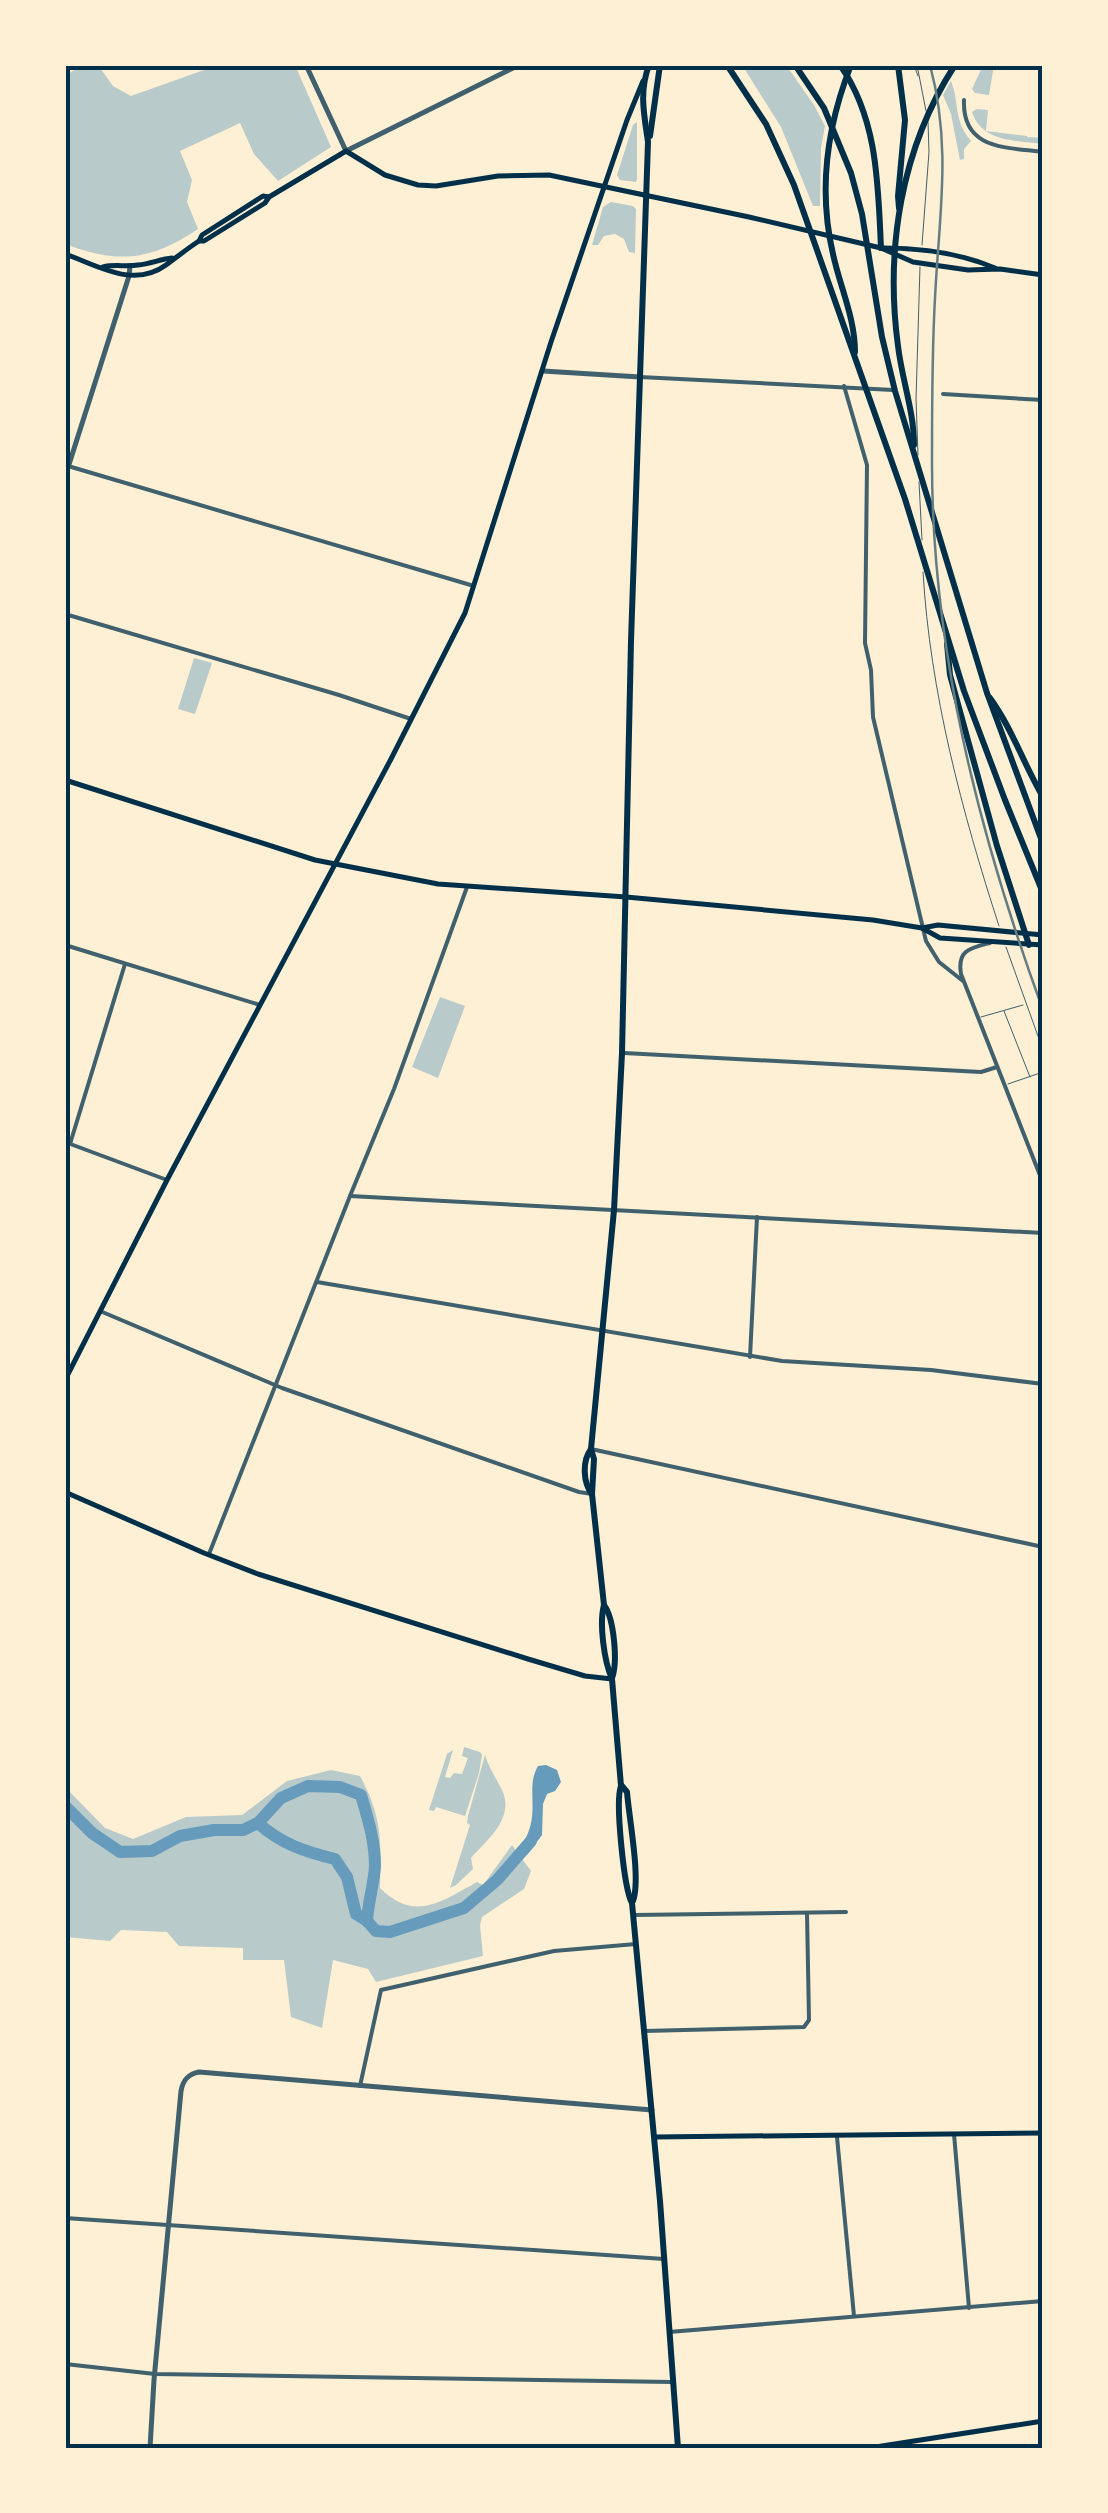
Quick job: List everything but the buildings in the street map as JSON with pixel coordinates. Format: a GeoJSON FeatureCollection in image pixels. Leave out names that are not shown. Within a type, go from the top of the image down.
{"type":"FeatureCollection","features":[{"type":"Feature","properties":{"kind":"main road"},"geometry":{"type":"LineString","coordinates":[[65,1380],[448,651],[474,586],[604,188],[649,65]]}},
{"type":"Feature","properties":{"kind":"main road"},"geometry":{"type":"LineString","coordinates":[[648,142],[660,65]]}},
{"type":"Feature","properties":{"kind":"main road"},"geometry":{"type":"LineString","coordinates":[[728,65],[781,155],[807,220],[912,517],[981,737],[1043,893]]}},
{"type":"Feature","properties":{"kind":"main road"},"geometry":{"type":"LineString","coordinates":[[795,65],[828,116],[854,182],[885,355],[986,693],[1043,844]]}},
{"type":"Feature","properties":{"kind":"main road"},"geometry":{"type":"LineString","coordinates":[[845,65],[826,163],[826,218],[853,328],[854,356]]}},
{"type":"Feature","properties":{"kind":"main road"},"geometry":{"type":"LineString","coordinates":[[845,65],[866,117],[877,179],[881,248]]}},
{"type":"Feature","properties":{"kind":"main road"},"geometry":{"type":"LineString","coordinates":[[898,65],[904,113],[899,208]]}},
{"type":"Feature","properties":{"kind":"main road"},"geometry":{"type":"LineString","coordinates":[[914,452],[894,309],[899,208],[921,131],[955,65]]}},
{"type":"Feature","properties":{"kind":"main road"},"geometry":{"type":"LineString","coordinates":[[642,81],[648,142],[628,722],[622,1052],[614,1210],[586,1483],[592,1494],[604,1605],[610,1613],[621,1786],[626,1792],[633,1852],[636,1893],[632,1902],[678,2448]]}},
{"type":"Feature","properties":{"kind":"main road"},"geometry":{"type":"LineString","coordinates":[[65,254],[130,276],[162,267],[346,151],[384,175],[418,186],[540,174],[881,248],[973,258],[1000,269],[1043,276]]}},
{"type":"Feature","properties":{"kind":"main road"},"geometry":{"type":"LineString","coordinates":[[881,248],[913,262],[979,271],[1000,269]]}},
{"type":"Feature","properties":{"kind":"main road"},"geometry":{"type":"LineString","coordinates":[[103,267],[172,258]]}},
{"type":"Feature","properties":{"kind":"main road"},"geometry":{"type":"LineString","coordinates":[[947,638],[950,675],[1029,945]]}},
{"type":"Feature","properties":{"kind":"main road"},"geometry":{"type":"LineString","coordinates":[[986,693],[1004,719],[1043,797]]}},
{"type":"Feature","properties":{"kind":"main road"},"geometry":{"type":"LineString","coordinates":[[65,780],[296,855],[466,887],[626,897],[922,928],[938,925],[1043,935]]}},
{"type":"Feature","properties":{"kind":"main road"},"geometry":{"type":"LineString","coordinates":[[922,928],[940,938],[1043,946]]}},
{"type":"Feature","properties":{"kind":"main road"},"geometry":{"type":"LineString","coordinates":[[65,1492],[258,1574],[585,1676],[612,1679]]}},
{"type":"Feature","properties":{"kind":"main road"},"geometry":{"type":"LineString","coordinates":[[654,2137],[1043,2133]]}},
{"type":"Feature","properties":{"kind":"main road"},"geometry":{"type":"LineString","coordinates":[[869,2448],[1043,2421]]}},
{"type":"Feature","properties":{"kind":"street"},"geometry":{"type":"LineString","coordinates":[[306,65],[346,151],[519,65]]}},
{"type":"Feature","properties":{"kind":"street"},"geometry":{"type":"LineString","coordinates":[[964,100],[966,123],[980,139],[995,146],[1043,152]]}},
{"type":"Feature","properties":{"kind":"street"},"geometry":{"type":"LineString","coordinates":[[65,477],[130,266]]}},
{"type":"Feature","properties":{"kind":"street"},"geometry":{"type":"LineString","coordinates":[[543,370],[893,390]]}},
{"type":"Feature","properties":{"kind":"street"},"geometry":{"type":"LineString","coordinates":[[844,386],[867,461],[864,646],[871,670],[872,711],[926,941],[935,957],[963,981]]}},
{"type":"Feature","properties":{"kind":"street"},"geometry":{"type":"LineString","coordinates":[[943,394],[1043,400]]}},
{"type":"Feature","properties":{"kind":"street"},"geometry":{"type":"LineString","coordinates":[[68,466],[474,586]]}},
{"type":"Feature","properties":{"kind":"street"},"geometry":{"type":"LineString","coordinates":[[65,614],[411,719]]}},
{"type":"Feature","properties":{"kind":"street"},"geometry":{"type":"LineString","coordinates":[[209,1555],[394,1089],[466,887]]}},
{"type":"Feature","properties":{"kind":"street"},"geometry":{"type":"LineString","coordinates":[[979,943],[961,958],[963,981],[1043,1183]]}},
{"type":"Feature","properties":{"kind":"street"},"geometry":{"type":"LineString","coordinates":[[65,945],[260,1005]]}},
{"type":"Feature","properties":{"kind":"street"},"geometry":{"type":"LineString","coordinates":[[125,964],[67,1143],[167,1180]]}},
{"type":"Feature","properties":{"kind":"street"},"geometry":{"type":"LineString","coordinates":[[622,1052],[981,1072],[998,1067]]}},
{"type":"Feature","properties":{"kind":"street"},"geometry":{"type":"LineString","coordinates":[[350,1196],[1043,1233]]}},
{"type":"Feature","properties":{"kind":"street"},"geometry":{"type":"LineString","coordinates":[[750,1356],[757,1217]]}},
{"type":"Feature","properties":{"kind":"street"},"geometry":{"type":"LineString","coordinates":[[317,1282],[782,1362],[931,1370],[1043,1384]]}},
{"type":"Feature","properties":{"kind":"street"},"geometry":{"type":"LineString","coordinates":[[100,1311],[276,1386],[592,1494]]}},
{"type":"Feature","properties":{"kind":"street"},"geometry":{"type":"LineString","coordinates":[[590,1449],[1043,1547]]}},
{"type":"Feature","properties":{"kind":"street"},"geometry":{"type":"LineString","coordinates":[[634,1915],[846,1912]]}},
{"type":"Feature","properties":{"kind":"street"},"geometry":{"type":"LineString","coordinates":[[644,2030],[804,2027],[809,2020],[806,1913]]}},
{"type":"Feature","properties":{"kind":"street"},"geometry":{"type":"LineString","coordinates":[[360,2086],[381,1990],[554,1951],[636,1944]]}},
{"type":"Feature","properties":{"kind":"street"},"geometry":{"type":"LineString","coordinates":[[150,2448],[181,2091],[188,2076],[199,2072],[652,2110]]}},
{"type":"Feature","properties":{"kind":"street"},"geometry":{"type":"LineString","coordinates":[[954,2134],[969,2308]]}},
{"type":"Feature","properties":{"kind":"street"},"geometry":{"type":"LineString","coordinates":[[836,2135],[854,2316]]}},
{"type":"Feature","properties":{"kind":"street"},"geometry":{"type":"LineString","coordinates":[[65,2218],[664,2259]]}},
{"type":"Feature","properties":{"kind":"street"},"geometry":{"type":"LineString","coordinates":[[669,2332],[1043,2301]]}},
{"type":"Feature","properties":{"kind":"street"},"geometry":{"type":"LineString","coordinates":[[65,2364],[155,2374],[672,2382]]}},
{"type":"Feature","properties":{"kind":"lane"},"geometry":{"type":"LineString","coordinates":[[916,65],[929,140],[916,398],[928,628],[939,698],[989,897],[1043,1050]]}},
{"type":"Feature","properties":{"kind":"lane"},"geometry":{"type":"LineString","coordinates":[[980,1018],[1026,1004]]}},
{"type":"Feature","properties":{"kind":"lane"},"geometry":{"type":"LineString","coordinates":[[1004,1010],[1030,1076]]}},
{"type":"Feature","properties":{"kind":"lane"},"geometry":{"type":"LineString","coordinates":[[1005,1086],[1043,1072]]}},
{"type":"Feature","properties":{"kind":"shaded area"},"geometry":{"type":"Polygon","coordinates":[[[82,65],[98,65],[113,86],[131,96],[218,65],[295,65],[331,147],[278,181],[254,154],[240,123],[180,151],[192,180],[187,202],[198,229],[165,248],[134,256],[102,255],[65,244],[65,76],[82,65]]]}},
{"type":"Feature","properties":{"kind":"shaded area"},"geometry":{"type":"Polygon","coordinates":[[[742,65],[786,65],[814,105],[825,126],[820,206],[813,206],[781,127],[742,65]]]}},
{"type":"Feature","properties":{"kind":"shaded area"},"geometry":{"type":"Polygon","coordinates":[[[983,65],[994,65],[989,95],[972,89],[983,65]]]}},
{"type":"Feature","properties":{"kind":"shaded area"},"geometry":{"type":"Polygon","coordinates":[[[951,81],[959,119],[971,141],[960,160],[943,95],[951,81]]]}},
{"type":"Feature","properties":{"kind":"shaded area"},"geometry":{"type":"Polygon","coordinates":[[[988,110],[986,131],[972,112],[988,110]]]}},
{"type":"Feature","properties":{"kind":"shaded area"},"geometry":{"type":"Polygon","coordinates":[[[637,122],[637,179],[620,180],[617,175],[637,122]]]}},
{"type":"Feature","properties":{"kind":"shaded area"},"geometry":{"type":"Polygon","coordinates":[[[986,131],[1043,138],[1043,144],[1002,138],[986,131]]]}},
{"type":"Feature","properties":{"kind":"shaded area"},"geometry":{"type":"Polygon","coordinates":[[[611,202],[636,209],[635,253],[629,252],[624,239],[615,234],[592,245],[603,207],[611,202]]]}},
{"type":"Feature","properties":{"kind":"shaded area"},"geometry":{"type":"Polygon","coordinates":[[[194,658],[212,663],[195,714],[178,709],[194,658]]]}},
{"type":"Feature","properties":{"kind":"shaded area"},"geometry":{"type":"Polygon","coordinates":[[[440,997],[465,1006],[438,1078],[412,1067],[440,997]]]}},
{"type":"Feature","properties":{"kind":"shaded area"},"geometry":{"type":"Polygon","coordinates":[[[464,1747],[482,1755],[465,1816],[436,1807],[429,1810],[447,1754],[453,1750],[445,1777],[462,1774],[468,1758],[462,1756],[464,1747]]]}},
{"type":"Feature","properties":{"kind":"shaded area"},"geometry":{"type":"Polygon","coordinates":[[[485,1755],[502,1790],[505,1810],[492,1836],[471,1858],[473,1869],[450,1888],[470,1825],[468,1816],[485,1755]]]}},
{"type":"Feature","properties":{"kind":"shaded area"},"geometry":{"type":"Polygon","coordinates":[[[331,1770],[360,1776],[379,1830],[380,1888],[405,1905],[428,1905],[477,1882],[483,1885],[512,1845],[531,1871],[524,1889],[482,1917],[483,1956],[376,1982],[368,1969],[333,1960],[322,2028],[291,2017],[284,1960],[243,1960],[243,1948],[179,1946],[167,1932],[121,1930],[110,1941],[65,1937],[65,1787],[105,1828],[133,1839],[186,1817],[242,1815],[287,1781],[331,1770]]]}},
{"type":"Feature","properties":{"kind":"water"},"geometry":{"type":"Polygon","coordinates":[[[538,1766],[557,1770],[561,1782],[547,1794],[542,1835],[527,1855],[521,1846],[531,1823],[534,1775],[538,1766]]]}},
{"type":"Feature","properties":{"kind":"waterway"},"geometry":{"type":"LineString","coordinates":[[65,1806],[92,1833],[120,1852],[152,1851],[180,1836],[243,1830],[258,1823],[281,1798],[308,1786],[340,1787],[361,1795],[375,1857],[367,1921],[376,1931],[390,1932],[464,1908],[497,1880],[531,1841]]}},
{"type":"Feature","properties":{"kind":"waterway"},"geometry":{"type":"LineString","coordinates":[[258,1823],[294,1846],[335,1859],[347,1877],[356,1914],[367,1921]]}},
{"type":"Feature","properties":{"kind":"railway"},"geometry":{"type":"LineString","coordinates":[[930,65],[942,153],[932,397],[934,528],[940,599],[950,669],[979,807],[1043,1010]]}}]}
